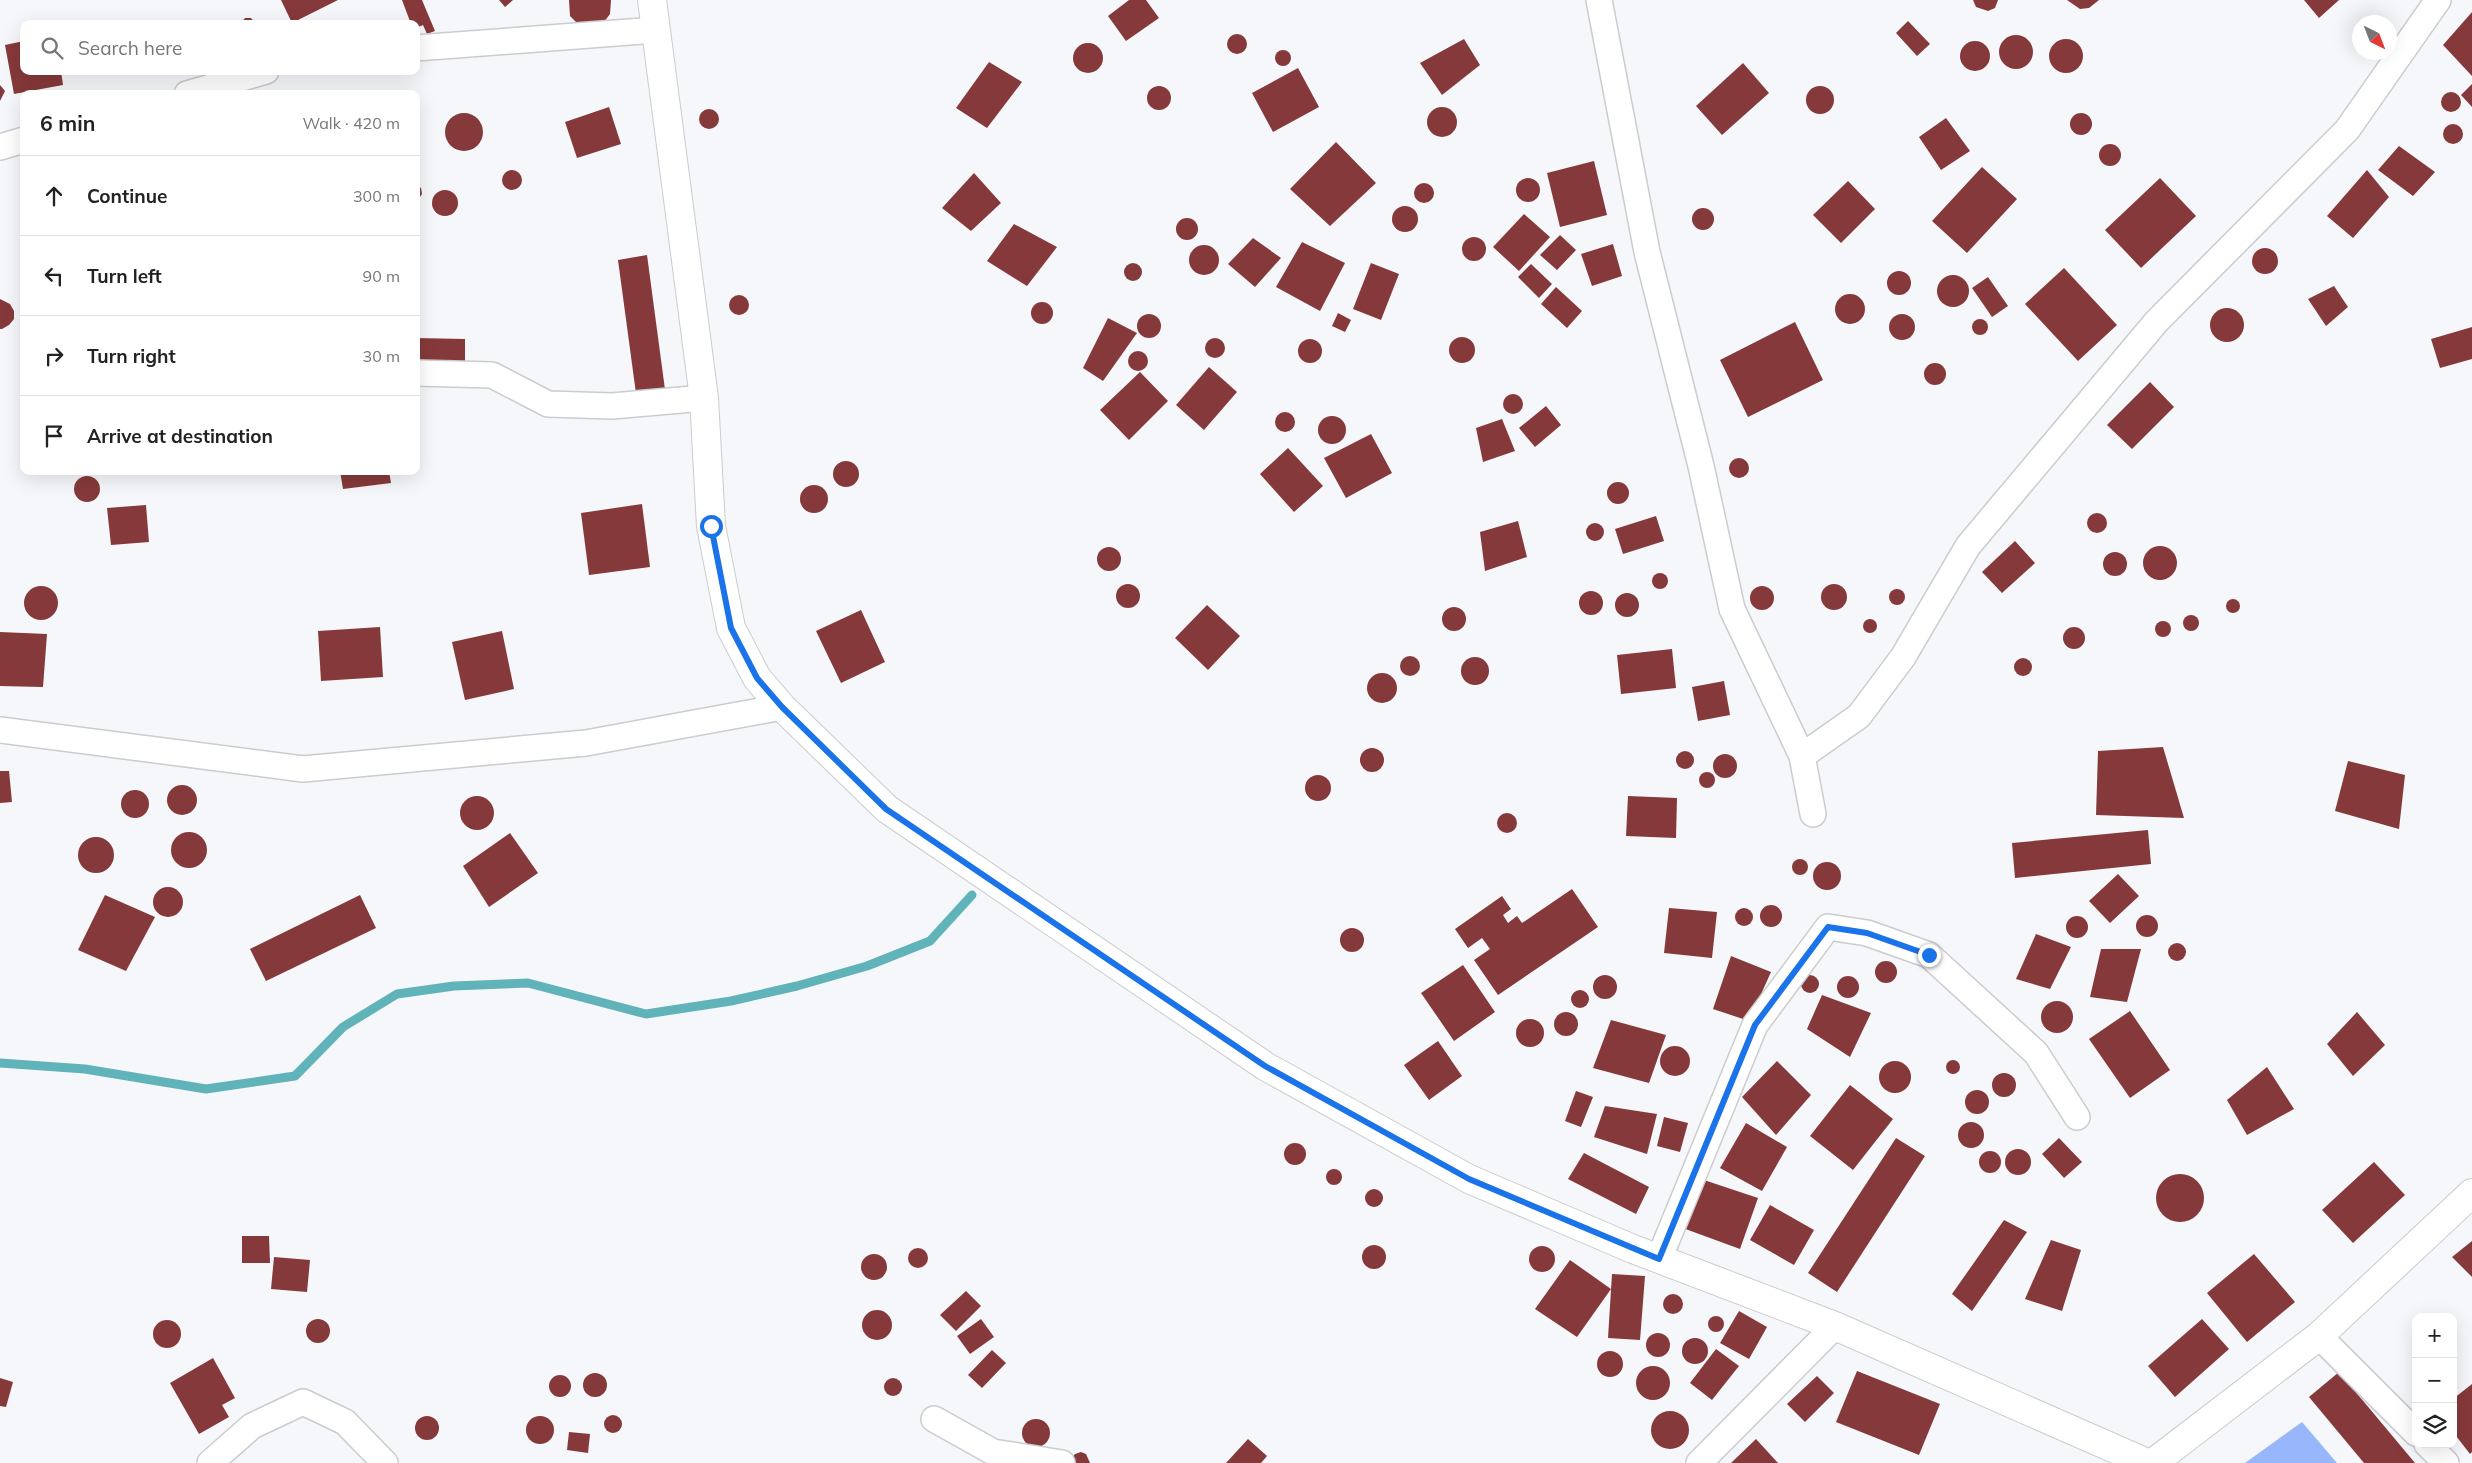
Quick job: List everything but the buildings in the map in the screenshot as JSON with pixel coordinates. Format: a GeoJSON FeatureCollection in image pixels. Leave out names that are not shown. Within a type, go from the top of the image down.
{"type":"FeatureCollection","features":[{"type":"Feature","properties":{"kind":"main road"},"geometry":{"type":"LineString","coordinates":[[652,0],[704,398],[711,526],[731,628],[757,678],[782,707],[886,809],[1265,1066],[1469,1179],[1659,1259],[1835,1326],[2147,1463]]}},
{"type":"Feature","properties":{"kind":"main road"},"geometry":{"type":"LineString","coordinates":[[2153,1463],[2319,1336],[2472,1193]]}},
{"type":"Feature","properties":{"kind":"street"},"geometry":{"type":"LineString","coordinates":[[1599,0],[1647,252],[1701,466],[1732,609],[1802,756],[1813,814]]}},
{"type":"Feature","properties":{"kind":"street"},"geometry":{"type":"LineString","coordinates":[[1802,756],[1859,716],[1903,657],[1968,546],[2157,321],[2348,130],[2438,0]]}},
{"type":"Feature","properties":{"kind":"street"},"geometry":{"type":"LineString","coordinates":[[420,48],[656,30]]}},
{"type":"Feature","properties":{"kind":"street"},"geometry":{"type":"LineString","coordinates":[[201,90],[252,75]]}},
{"type":"Feature","properties":{"kind":"street"},"geometry":{"type":"LineString","coordinates":[[0,146],[20,141]]}},
{"type":"Feature","properties":{"kind":"street"},"geometry":{"type":"LineString","coordinates":[[420,373],[492,375],[548,404],[612,406],[704,398]]}},
{"type":"Feature","properties":{"kind":"street"},"geometry":{"type":"LineString","coordinates":[[0,730],[303,769],[586,743],[782,707]]}},
{"type":"Feature","properties":{"kind":"street"},"geometry":{"type":"LineString","coordinates":[[1659,1259],[1755,1025],[1828,927],[1867,933],[1929,955],[2036,1053],[2077,1117]]}},
{"type":"Feature","properties":{"kind":"street"},"geometry":{"type":"LineString","coordinates":[[1698,1463],[1835,1326]]}},
{"type":"Feature","properties":{"kind":"street"},"geometry":{"type":"LineString","coordinates":[[2319,1336],[2412,1429]]}},
{"type":"Feature","properties":{"kind":"street"},"geometry":{"type":"LineString","coordinates":[[210,1463],[252,1426],[303,1402],[345,1422],[385,1463]]}},
{"type":"Feature","properties":{"kind":"street"},"geometry":{"type":"LineString","coordinates":[[934,1419],[993,1452],[1062,1463]]}},
{"type":"Feature","properties":{"kind":"street"},"geometry":{"type":"LineString","coordinates":[[2431,1448],[2446,1463]]}},
{"type":"Feature","properties":{"kind":"shaded area"},"geometry":{"type":"Polygon","coordinates":[[[2302,1422],[2337,1463],[2245,1463],[2302,1422]]]}},
{"type":"Feature","properties":{"kind":"waterway"},"geometry":{"type":"LineString","coordinates":[[0,1063],[85,1069],[206,1089],[295,1076],[343,1027],[397,994],[454,986],[528,983],[646,1014],[731,1001],[797,986],[867,966],[930,941],[972,895]]}},
{"type":"Feature","properties":{"kind":"route"},"geometry":{"type":"LineString","coordinates":[[711,526],[731,628],[757,678],[782,707],[886,809],[1265,1066],[1469,1179],[1659,1259],[1755,1025],[1828,927],[1867,933],[1929,955]]}}]}
